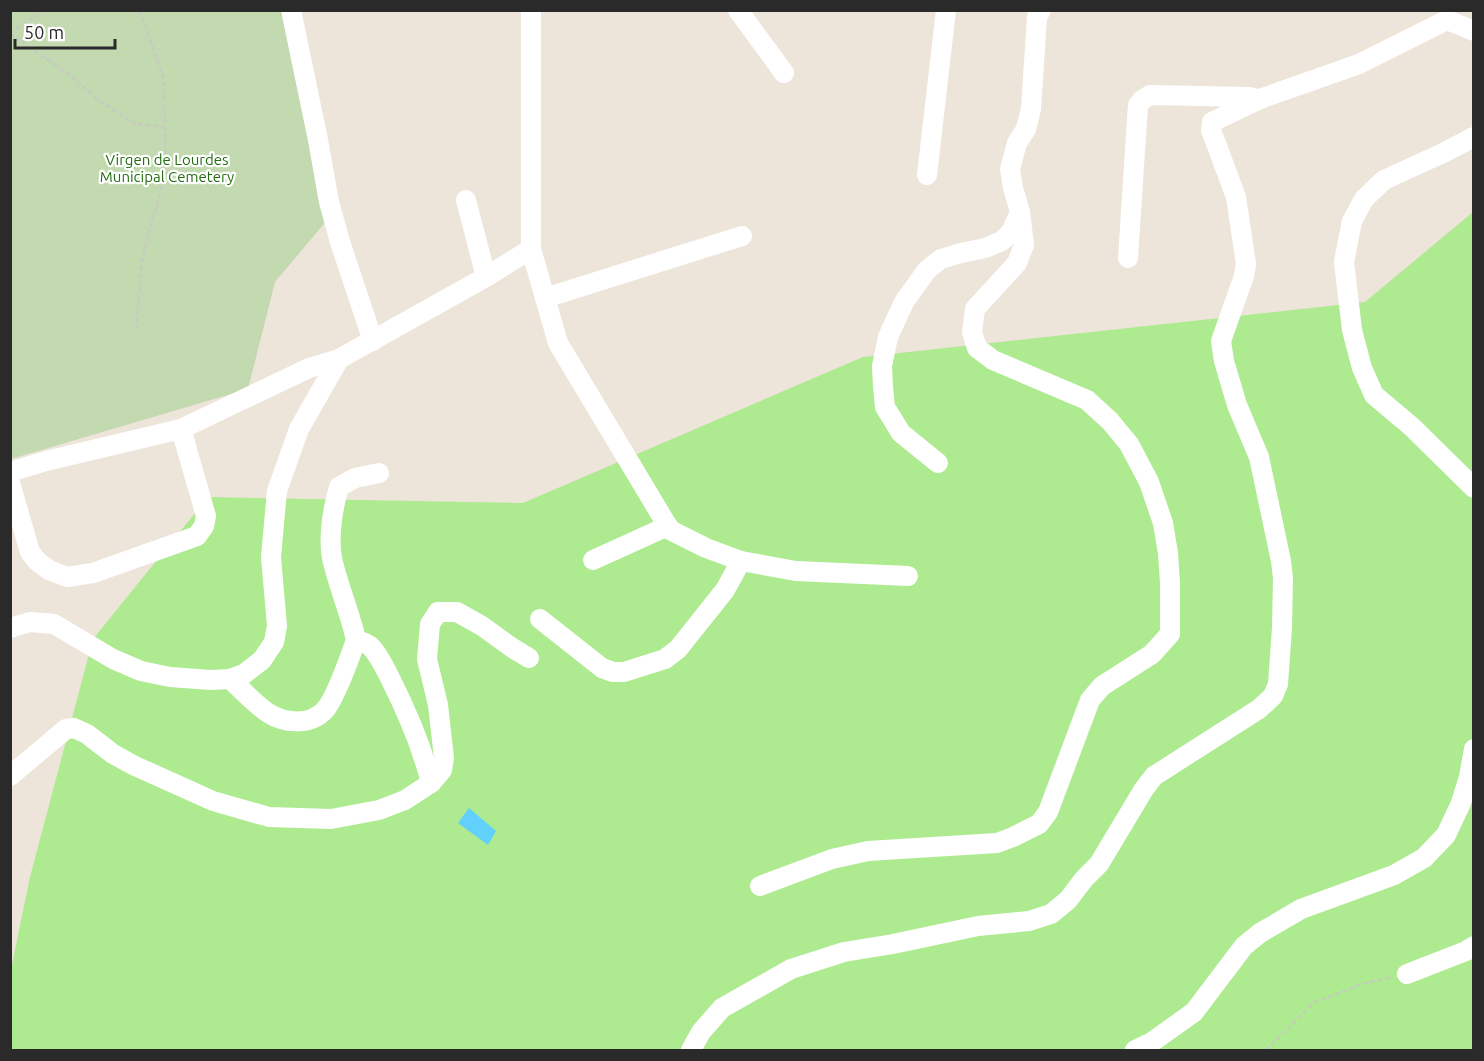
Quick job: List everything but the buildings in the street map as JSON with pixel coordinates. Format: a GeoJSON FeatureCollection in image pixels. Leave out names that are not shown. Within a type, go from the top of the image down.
{"type":"FeatureCollection","features":[{"type":"Feature","properties":{"kind":"street"},"geometry":{"type":"LineString","coordinates":[[291,10],[329,202],[373,341]]}},
{"type":"Feature","properties":{"kind":"street"},"geometry":{"type":"LineString","coordinates":[[531,10],[531,249],[558,343],[670,530],[706,548],[741,561],[796,571],[909,576]]}},
{"type":"Feature","properties":{"kind":"street"},"geometry":{"type":"LineString","coordinates":[[738,10],[784,73]]}},
{"type":"Feature","properties":{"kind":"street"},"geometry":{"type":"LineString","coordinates":[[927,175],[946,10]]}},
{"type":"Feature","properties":{"kind":"street"},"geometry":{"type":"LineString","coordinates":[[760,886],[832,859],[868,851],[997,843],[1039,824],[1048,812],[1090,700],[1102,686],[1152,654],[1170,634],[1170,583],[1163,523],[1149,482],[1129,444],[1110,421],[1087,400],[993,360],[977,348],[972,332],[975,309],[1017,263],[1024,245],[1020,212],[1010,168],[1017,143],[1026,129],[1031,109],[1036,17],[1041,10]]}},
{"type":"Feature","properties":{"kind":"street"},"geometry":{"type":"LineString","coordinates":[[691,1050],[701,1032],[722,1008],[792,969],[844,952],[978,926],[1029,921],[1051,914],[1068,900],[1084,879],[1100,864],[1154,776],[1259,709],[1273,696],[1278,684],[1283,578],[1259,457],[1237,405],[1224,361],[1221,341],[1244,276],[1246,264],[1236,197],[1211,130],[1212,122],[1260,99],[1359,64],[1447,15],[1473,31]]}},
{"type":"Feature","properties":{"kind":"street"},"geometry":{"type":"LineString","coordinates":[[1128,258],[1138,105],[1142,100],[1150,95],[1260,99]]}},
{"type":"Feature","properties":{"kind":"street"},"geometry":{"type":"LineString","coordinates":[[1473,136],[1443,153],[1384,180],[1364,199],[1352,222],[1344,262],[1352,330],[1362,368],[1374,395],[1412,427],[1473,486]]}},
{"type":"Feature","properties":{"kind":"street"},"geometry":{"type":"LineString","coordinates":[[466,200],[486,277]]}},
{"type":"Feature","properties":{"kind":"street"},"geometry":{"type":"LineString","coordinates":[[938,463],[901,433],[885,407],[882,366],[888,337],[904,302],[927,270],[942,259],[985,248],[1002,241],[1011,232],[1020,212]]}},
{"type":"Feature","properties":{"kind":"street"},"geometry":{"type":"LineString","coordinates":[[545,298],[742,236]]}},
{"type":"Feature","properties":{"kind":"street"},"geometry":{"type":"LineString","coordinates":[[10,472],[181,429],[309,368],[339,358],[373,341],[531,249]]}},
{"type":"Feature","properties":{"kind":"street"},"geometry":{"type":"LineString","coordinates":[[10,628],[30,622],[54,624],[113,658],[141,671],[170,677],[211,680],[230,678],[244,674],[262,660],[274,642],[277,626],[272,557],[277,491],[299,429],[339,358]]}},
{"type":"Feature","properties":{"kind":"street"},"geometry":{"type":"LineString","coordinates":[[10,483],[30,552],[37,561],[49,570],[68,577],[93,573],[197,536],[204,526],[206,516],[181,429]]}},
{"type":"Feature","properties":{"kind":"street"},"geometry":{"type":"LineString","coordinates":[[230,678],[267,712],[282,719],[297,722],[313,719],[324,712],[331,702],[356,640],[332,555],[334,505],[339,487],[355,478],[379,473]]}},
{"type":"Feature","properties":{"kind":"street"},"geometry":{"type":"LineString","coordinates":[[593,560],[668,526]]}},
{"type":"Feature","properties":{"kind":"street"},"geometry":{"type":"LineString","coordinates":[[540,619],[602,669],[624,672],[665,658],[678,649],[725,590],[741,561]]}},
{"type":"Feature","properties":{"kind":"street"},"geometry":{"type":"LineString","coordinates":[[10,776],[66,729],[74,728],[87,734],[113,754],[145,771],[213,801],[269,817],[331,819],[380,810],[405,800],[432,783],[442,770],[444,758],[438,705],[427,659],[430,624],[438,612],[457,612],[529,658]]}},
{"type":"Feature","properties":{"kind":"street"},"geometry":{"type":"LineString","coordinates":[[356,640],[366,643],[374,650],[384,666],[424,754],[432,783]]}},
{"type":"Feature","properties":{"kind":"street"},"geometry":{"type":"LineString","coordinates":[[1135,1050],[1152,1042],[1194,1012],[1244,946],[1260,933],[1301,909],[1394,875],[1424,858],[1446,835],[1461,804],[1469,777],[1473,749]]}},
{"type":"Feature","properties":{"kind":"street"},"geometry":{"type":"LineString","coordinates":[[1407,974],[1466,951],[1473,946]]}},
{"type":"Feature","properties":{"kind":"path"},"geometry":{"type":"LineString","coordinates":[[45,10],[10,34],[70,75],[97,99],[135,124],[166,127]]}},
{"type":"Feature","properties":{"kind":"path"},"geometry":{"type":"LineString","coordinates":[[136,330],[141,261],[166,174],[164,80],[140,10]]}},
{"type":"Feature","properties":{"kind":"path"},"geometry":{"type":"LineString","coordinates":[[1266,1050],[1313,1004],[1362,984],[1407,974]]}},
{"type":"Feature","properties":{"kind":"green space","name":"Virgen de Lourdes Municipal Cemetery"},"geometry":{"type":"Polygon","coordinates":[[[11,11],[296,11],[339,206],[275,282],[248,389],[11,459],[11,11]]]}},
{"type":"Feature","properties":{"kind":"green space"},"geometry":{"type":"Polygon","coordinates":[[[1473,212],[1473,1050],[11,1050],[11,969],[30,877],[93,639],[208,497],[523,503],[863,357],[1365,302],[1473,212]]]}},
{"type":"Feature","properties":{"kind":"water"},"geometry":{"type":"Polygon","coordinates":[[[469,808],[496,831],[488,845],[458,823],[469,808]]]}}]}
